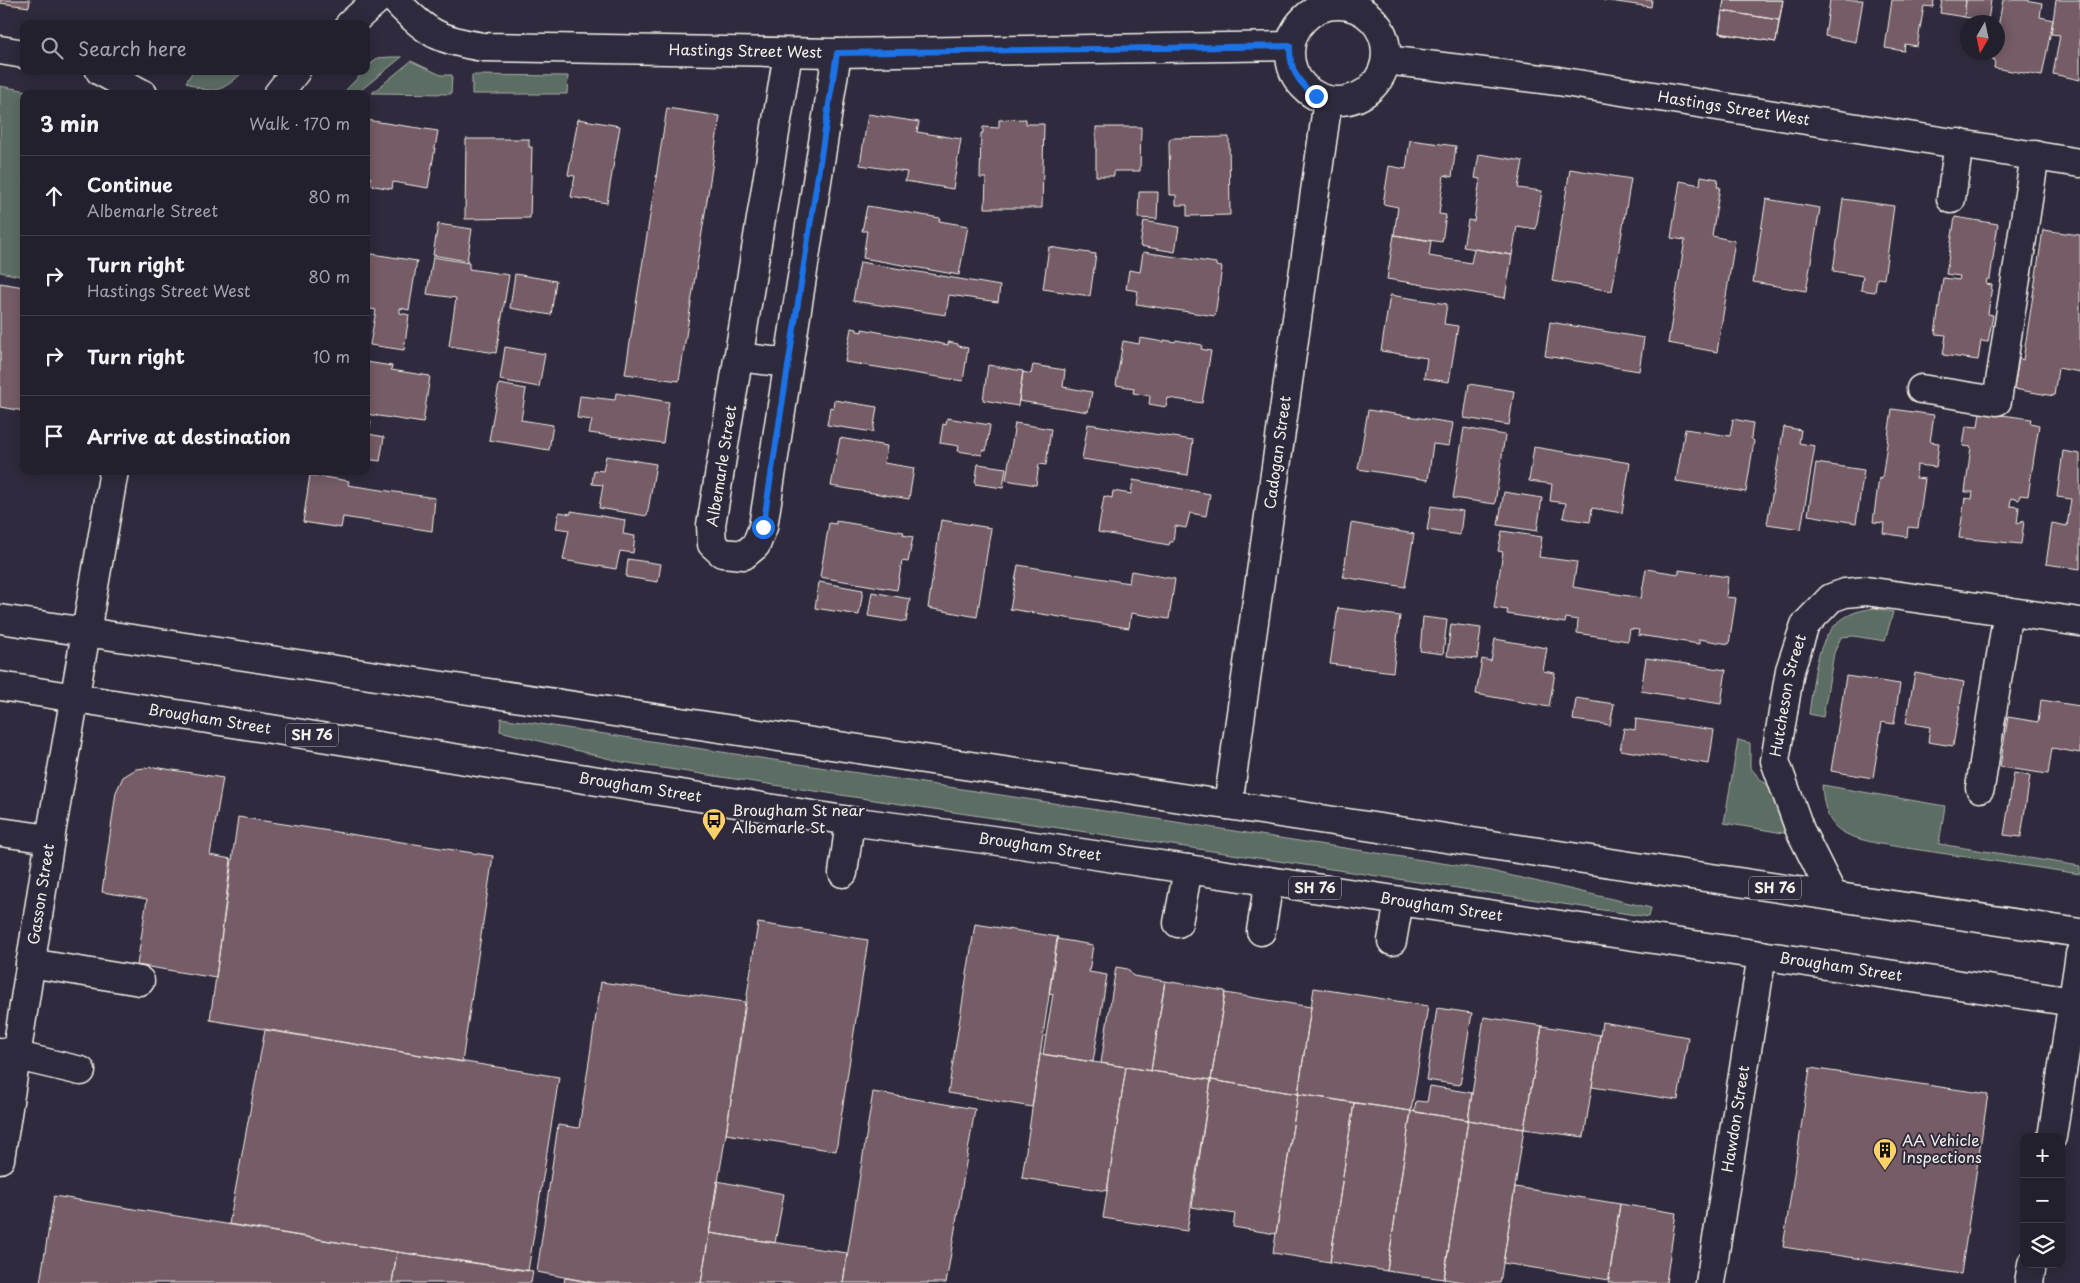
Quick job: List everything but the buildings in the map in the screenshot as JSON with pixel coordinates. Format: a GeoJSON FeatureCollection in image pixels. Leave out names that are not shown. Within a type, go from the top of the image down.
{"type":"FeatureCollection","features":[{"type":"Feature","properties":{"kind":"main road"},"geometry":{"type":"LineString","coordinates":[[354,20],[377,0]]}},
{"type":"Feature","properties":{"kind":"main road","name":"Hastings Street West"},"geometry":{"type":"LineString","coordinates":[[396,0],[418,24],[434,34],[459,43],[483,47],[837,53],[1290,46]]}},
{"type":"Feature","properties":{"kind":"main road"},"geometry":{"type":"LineString","coordinates":[[1349,3],[1364,12],[1377,24],[1385,38],[1386,60],[1383,72],[1374,86],[1361,96],[1344,101],[1328,100],[1306,89],[1298,80],[1290,58],[1290,46],[1294,31],[1304,18],[1317,9],[1332,4],[1349,3]]}},
{"type":"Feature","properties":{"kind":"main road"},"geometry":{"type":"LineString","coordinates":[[0,50],[20,53]]}},
{"type":"Feature","properties":{"kind":"main road","name":"Albemarle Street"},"geometry":{"type":"LineString","coordinates":[[788,53],[711,525],[712,544],[722,553],[744,555],[756,545],[763,527],[837,53]]}},
{"type":"Feature","properties":{"kind":"main road","name":"Hastings Street West"},"geometry":{"type":"LineString","coordinates":[[1386,60],[1558,81],[2080,163]]}},
{"type":"Feature","properties":{"kind":"main road"},"geometry":{"type":"LineString","coordinates":[[107,75],[136,90]]}},
{"type":"Feature","properties":{"kind":"main road"},"geometry":{"type":"LineString","coordinates":[[281,90],[293,75]]}},
{"type":"Feature","properties":{"kind":"main road","name":"Cadogan Street"},"geometry":{"type":"LineString","coordinates":[[1228,805],[1328,100]]}},
{"type":"Feature","properties":{"kind":"main road"},"geometry":{"type":"LineString","coordinates":[[1951,200],[1959,144]]}},
{"type":"Feature","properties":{"kind":"main road"},"geometry":{"type":"LineString","coordinates":[[1921,389],[1996,401],[2035,156]]}},
{"type":"Feature","properties":{"kind":"main road"},"geometry":{"type":"LineString","coordinates":[[739,357],[788,363]]}},
{"type":"Feature","properties":{"kind":"main road","name":"Gasson Street"},"geometry":{"type":"LineString","coordinates":[[0,1159],[8,1053],[30,963],[113,475]]}},
{"type":"Feature","properties":{"kind":"main road","name":"Hutcheson Street"},"geometry":{"type":"LineString","coordinates":[[1833,896],[1800,830],[1776,761],[1790,670],[1796,646],[1805,625],[1831,598],[1845,592],[1888,592],[2080,622]]}},
{"type":"Feature","properties":{"kind":"main road"},"geometry":{"type":"LineString","coordinates":[[1980,788],[2008,610]]}},
{"type":"Feature","properties":{"kind":"main road","name":"SH 76"},"geometry":{"type":"LineString","coordinates":[[0,619],[2080,933]]}},
{"type":"Feature","properties":{"kind":"main road","name":"Brougham Street"},"geometry":{"type":"LineString","coordinates":[[0,686],[850,821],[1269,881],[2076,1003]]}},
{"type":"Feature","properties":{"kind":"main road"},"geometry":{"type":"LineString","coordinates":[[843,872],[850,821]]}},
{"type":"Feature","properties":{"kind":"main road"},"geometry":{"type":"LineString","coordinates":[[0,832],[50,839]]}},
{"type":"Feature","properties":{"kind":"main road"},"geometry":{"type":"LineString","coordinates":[[1178,923],[1188,869]]}},
{"type":"Feature","properties":{"kind":"main road"},"geometry":{"type":"LineString","coordinates":[[1261,931],[1269,881]]}},
{"type":"Feature","properties":{"kind":"main road"},"geometry":{"type":"LineString","coordinates":[[1392,941],[1398,901]]}},
{"type":"Feature","properties":{"kind":"main road"},"geometry":{"type":"LineString","coordinates":[[2053,1133],[2076,1003],[2080,954]]}},
{"type":"Feature","properties":{"kind":"main road","name":"Hawdon Street"},"geometry":{"type":"LineString","coordinates":[[1714,1282],[1762,955]]}},
{"type":"Feature","properties":{"kind":"main road"},"geometry":{"type":"LineString","coordinates":[[30,963],[140,981]]}},
{"type":"Feature","properties":{"kind":"main road"},"geometry":{"type":"LineString","coordinates":[[8,1053],[81,1071]]}},
{"type":"Feature","properties":{"kind":"main road"},"geometry":{"type":"LineString","coordinates":[[2029,1283],[2031,1268]]}},
{"type":"Feature","properties":{"kind":"green space"},"geometry":{"type":"Polygon","coordinates":[[[402,57],[361,90],[346,90],[360,75],[370,75],[370,65],[377,58],[402,57]]]}},
{"type":"Feature","properties":{"kind":"green space"},"geometry":{"type":"Polygon","coordinates":[[[411,61],[441,75],[452,75],[451,94],[372,93],[411,61]]]}},
{"type":"Feature","properties":{"kind":"green space"},"geometry":{"type":"Polygon","coordinates":[[[190,75],[239,75],[217,90],[195,87],[186,82],[190,75]]]}},
{"type":"Feature","properties":{"kind":"green space"},"geometry":{"type":"Polygon","coordinates":[[[472,75],[568,76],[567,94],[472,94],[472,75]]]}},
{"type":"Feature","properties":{"kind":"green space"},"geometry":{"type":"Polygon","coordinates":[[[0,86],[22,90],[20,90],[20,276],[0,272],[0,86]]]}},
{"type":"Feature","properties":{"kind":"green space"},"geometry":{"type":"Polygon","coordinates":[[[1875,608],[1893,612],[1885,641],[1853,636],[1841,637],[1834,653],[1823,717],[1809,714],[1817,661],[1822,646],[1830,632],[1840,620],[1855,612],[1875,608]]]}},
{"type":"Feature","properties":{"kind":"green space"},"geometry":{"type":"Polygon","coordinates":[[[501,718],[1487,870],[1651,908],[1649,917],[622,762],[500,731],[501,718]]]}},
{"type":"Feature","properties":{"kind":"green space"},"geometry":{"type":"Polygon","coordinates":[[[1738,740],[1750,743],[1750,767],[1760,779],[1777,792],[1789,834],[1724,823],[1738,740]]]}},
{"type":"Feature","properties":{"kind":"green space"},"geometry":{"type":"Polygon","coordinates":[[[1822,785],[1945,806],[1939,844],[2080,866],[2080,874],[1880,844],[1854,837],[1837,828],[1831,821],[1824,800],[1822,785]]]}},
{"type":"Feature","properties":{"kind":"place","name":"Brougham St near Albemarle St"},"geometry":{"type":"Point","coordinates":[714,841]}},
{"type":"Feature","properties":{"kind":"place","name":"AA Vehicle Inspections"},"geometry":{"type":"Point","coordinates":[1885,1171]}},
{"type":"Feature","properties":{"kind":"route"},"geometry":{"type":"LineString","coordinates":[[763,527],[837,53],[1290,46],[1290,58],[1298,80],[1316,96]]}}]}
